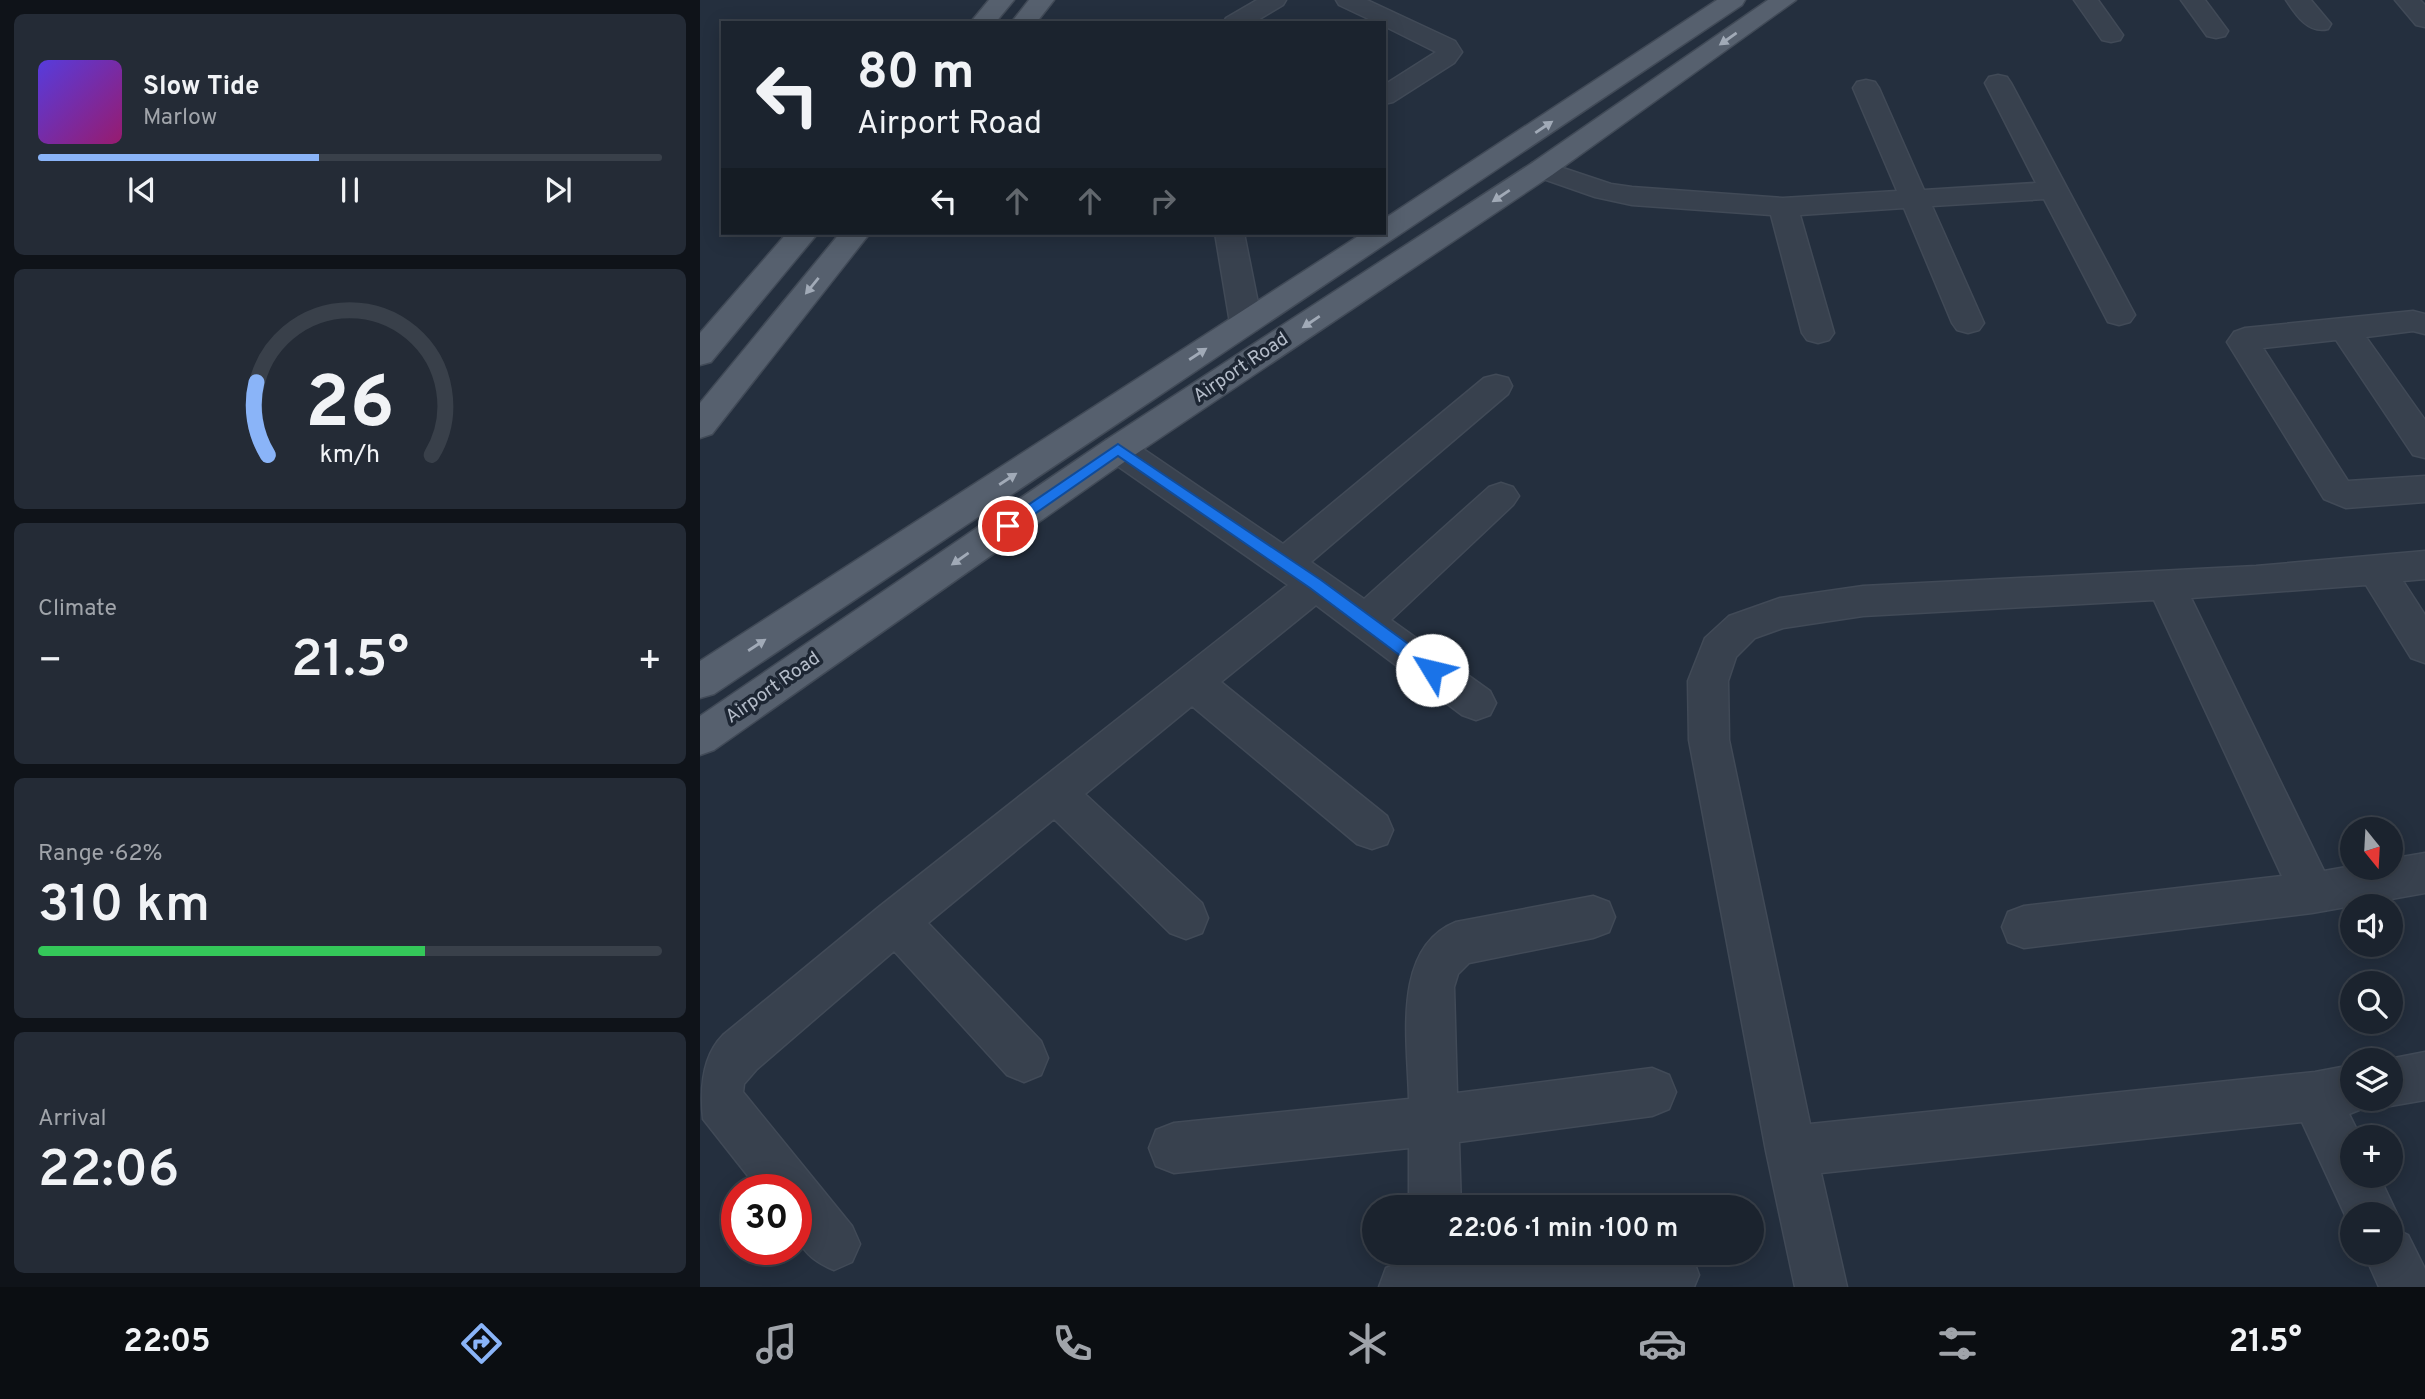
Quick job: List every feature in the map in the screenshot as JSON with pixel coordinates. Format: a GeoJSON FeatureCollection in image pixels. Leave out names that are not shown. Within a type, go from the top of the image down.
{"type":"FeatureCollection","features":[{"type":"Feature","properties":{"kind":"main road"},"geometry":{"type":"LineString","coordinates":[[984,21],[1002,0]]}},
{"type":"Feature","properties":{"kind":"main road"},"geometry":{"type":"LineString","coordinates":[[1025,21],[1041,0]]}},
{"type":"Feature","properties":{"kind":"main road"},"geometry":{"type":"LineString","coordinates":[[1386,231],[1733,0]]}},
{"type":"Feature","properties":{"kind":"main road","name":"Airport Road"},"geometry":{"type":"LineString","coordinates":[[700,738],[1118,449],[1542,169],[1784,0]]}},
{"type":"Feature","properties":{"kind":"main road"},"geometry":{"type":"LineString","coordinates":[[700,354],[801,235]]}},
{"type":"Feature","properties":{"kind":"main road"},"geometry":{"type":"LineString","coordinates":[[700,426],[853,235]]}},
{"type":"Feature","properties":{"kind":"main road"},"geometry":{"type":"LineString","coordinates":[[700,682],[1379,235]]}},
{"type":"Feature","properties":{"kind":"street"},"geometry":{"type":"LineString","coordinates":[[1238,21],[1274,0]]}},
{"type":"Feature","properties":{"kind":"street"},"geometry":{"type":"LineString","coordinates":[[1348,0],[1446,46],[1450,51],[1445,58],[1386,95]]}},
{"type":"Feature","properties":{"kind":"street"},"geometry":{"type":"LineString","coordinates":[[2086,0],[2111,35]]}},
{"type":"Feature","properties":{"kind":"street"},"geometry":{"type":"LineString","coordinates":[[2193,0],[2216,31]]}},
{"type":"Feature","properties":{"kind":"street"},"geometry":{"type":"LineString","coordinates":[[2298,0],[2319,24]]}},
{"type":"Feature","properties":{"kind":"street"},"geometry":{"type":"LineString","coordinates":[[2407,0],[2425,20]]}},
{"type":"Feature","properties":{"kind":"street"},"geometry":{"type":"LineString","coordinates":[[1998,83],[2119,315]]}},
{"type":"Feature","properties":{"kind":"street"},"geometry":{"type":"LineString","coordinates":[[1866,88],[1968,323]]}},
{"type":"Feature","properties":{"kind":"street"},"geometry":{"type":"LineString","coordinates":[[1542,169],[1605,191],[1632,196],[1783,207],[2053,190]]}},
{"type":"Feature","properties":{"kind":"street"},"geometry":{"type":"LineString","coordinates":[[1783,207],[1818,333]]}},
{"type":"Feature","properties":{"kind":"street"},"geometry":{"type":"LineString","coordinates":[[1229,235],[1246,323]]}},
{"type":"Feature","properties":{"kind":"street"},"geometry":{"type":"LineString","coordinates":[[2425,324],[2413,321],[2245,339],[2243,342],[2336,490],[2346,495],[2425,489]]}},
{"type":"Feature","properties":{"kind":"street"},"geometry":{"type":"LineString","coordinates":[[2344,329],[2425,446]]}},
{"type":"Feature","properties":{"kind":"street"},"geometry":{"type":"LineString","coordinates":[[778,1174],[720,1102],[718,1085],[724,1068],[897,921],[1193,683],[1300,574],[1496,386]]}},
{"type":"Feature","properties":{"kind":"street"},"geometry":{"type":"LineString","coordinates":[[1118,449],[1300,574],[1476,703]]}},
{"type":"Feature","properties":{"kind":"street"},"geometry":{"type":"LineString","coordinates":[[1365,621],[1501,496]]}},
{"type":"Feature","properties":{"kind":"street"},"geometry":{"type":"LineString","coordinates":[[1821,1287],[1791,1151],[1709,740],[1708,681],[1719,649],[1742,627],[1780,613],[1863,601],[2166,585],[2425,565]]}},
{"type":"Feature","properties":{"kind":"street"},"geometry":{"type":"LineString","coordinates":[[2376,570],[2425,647]]}},
{"type":"Feature","properties":{"kind":"street"},"geometry":{"type":"LineString","coordinates":[[2166,585],[2312,893]]}},
{"type":"Feature","properties":{"kind":"street"},"geometry":{"type":"LineString","coordinates":[[1193,683],[1372,830]]}},
{"type":"Feature","properties":{"kind":"street"},"geometry":{"type":"LineString","coordinates":[[1055,793],[1186,918]]}},
{"type":"Feature","properties":{"kind":"street"},"geometry":{"type":"LineString","coordinates":[[2024,927],[2312,893],[2425,873]]}},
{"type":"Feature","properties":{"kind":"street"},"geometry":{"type":"LineString","coordinates":[[1435,1195],[1431,987],[1439,961],[1455,944],[1593,917]]}},
{"type":"Feature","properties":{"kind":"street"},"geometry":{"type":"LineString","coordinates":[[897,921],[1024,1058]]}},
{"type":"Feature","properties":{"kind":"street"},"geometry":{"type":"LineString","coordinates":[[2403,1080],[2425,1076]]}},
{"type":"Feature","properties":{"kind":"street"},"geometry":{"type":"LineString","coordinates":[[1174,1148],[1435,1121],[1652,1092]]}},
{"type":"Feature","properties":{"kind":"street"},"geometry":{"type":"LineString","coordinates":[[1791,1151],[2333,1093],[2341,1125]]}},
{"type":"Feature","properties":{"kind":"street"},"geometry":{"type":"LineString","coordinates":[[812,1217],[834,1244]]}},
{"type":"Feature","properties":{"kind":"street"},"geometry":{"type":"LineString","coordinates":[[2396,1265],[2406,1287]]}},
{"type":"Feature","properties":{"kind":"street"},"geometry":{"type":"LineString","coordinates":[[1427,1278],[1673,1275]]}},
{"type":"Feature","properties":{"kind":"route"},"geometry":{"type":"LineString","coordinates":[[1008,526],[1118,449],[1315,584],[1432,670]]}}]}
